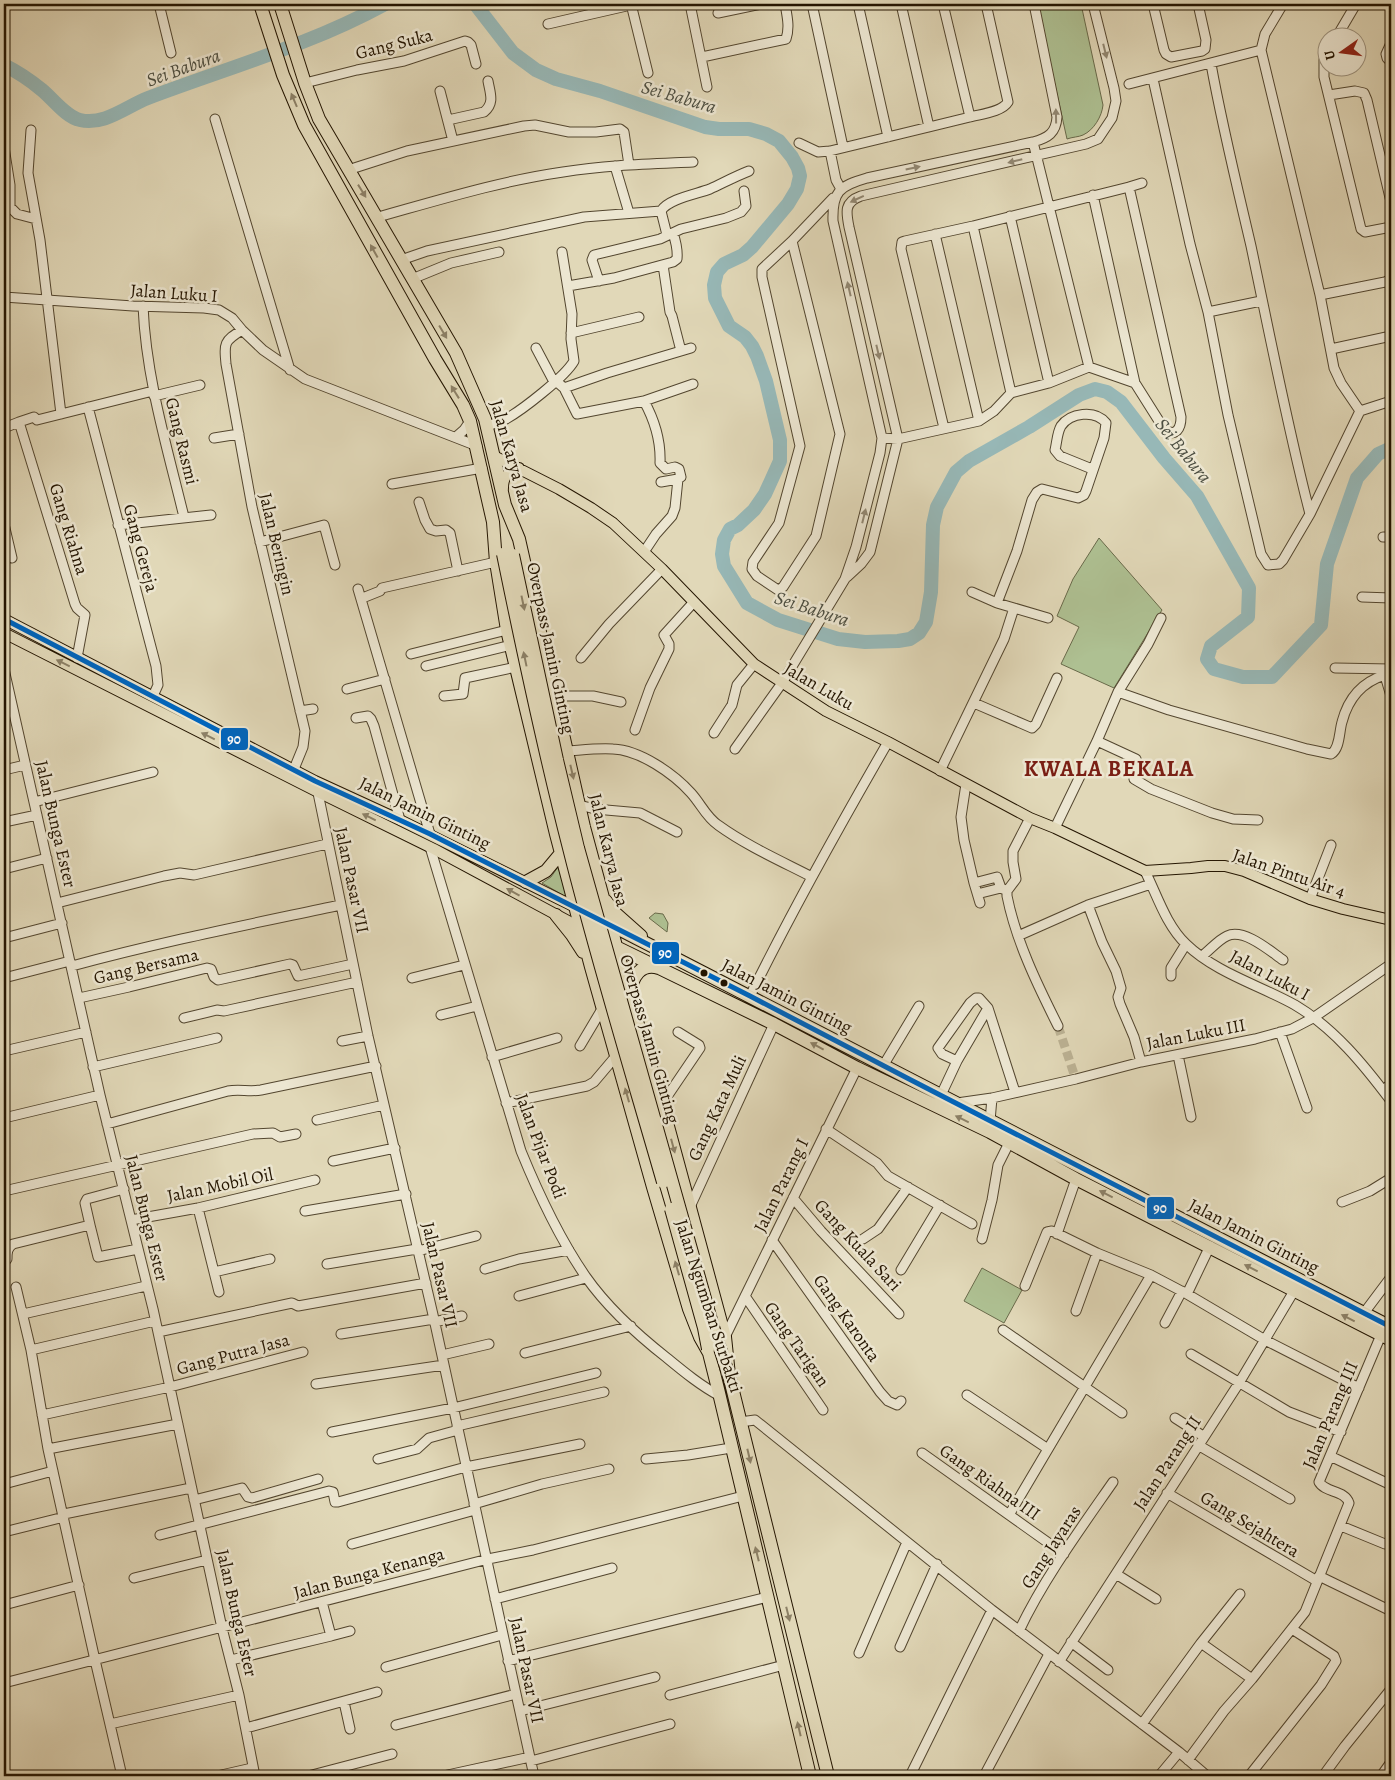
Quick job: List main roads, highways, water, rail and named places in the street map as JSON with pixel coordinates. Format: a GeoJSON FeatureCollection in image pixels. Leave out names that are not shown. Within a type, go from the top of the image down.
{"type":"FeatureCollection","features":[{"type":"Feature","properties":{"kind":"highway","name":"Jalan Karya Jasa"},"geometry":{"type":"LineString","coordinates":[[260,4],[283,76],[304,125],[435,359],[463,405],[477,446],[493,522]]}},
{"type":"Feature","properties":{"kind":"highway","name":"Jalan Karya Jasa"},"geometry":{"type":"LineString","coordinates":[[280,4],[288,24],[300,69],[319,119],[456,353],[488,426],[504,499],[519,539],[584,827],[610,925]]}},
{"type":"Feature","properties":{"kind":"highway"},"geometry":{"type":"LineString","coordinates":[[304,125],[319,119]]}},
{"type":"Feature","properties":{"kind":"highway","name":"Overpass Jamin Ginting"},"geometry":{"type":"LineString","coordinates":[[504,499],[504,557],[545,752],[605,982],[678,1233],[704,1328],[708,1351]]}},
{"type":"Feature","properties":{"kind":"highway","name":"Overpass Jamin Ginting"},"geometry":{"type":"LineString","coordinates":[[493,522],[504,557],[557,760],[578,848],[713,1327],[728,1373]]}},
{"type":"Feature","properties":{"kind":"highway"},"geometry":{"type":"LineString","coordinates":[[504,557],[507,630],[510,645],[575,908]]}},
{"type":"Feature","properties":{"kind":"highway"},"geometry":{"type":"LineString","coordinates":[[556,834],[571,835],[584,827]]}},
{"type":"Feature","properties":{"kind":"highway"},"geometry":{"type":"LineString","coordinates":[[526,882],[546,870],[561,853]]}},
{"type":"Feature","properties":{"kind":"highway"},"geometry":{"type":"LineString","coordinates":[[602,895],[614,912],[656,949]]}},
{"type":"Feature","properties":{"kind":"highway","name":"Jalan Ngumban Surbakti"},"geometry":{"type":"LineString","coordinates":[[575,908],[688,1309],[708,1351],[810,1776]]}},
{"type":"Feature","properties":{"kind":"highway","name":"Jalan Jamin Ginting"},"geometry":{"type":"LineString","coordinates":[[575,908],[941,1095],[1388,1334]]}},
{"type":"Feature","properties":{"kind":"highway"},"geometry":{"type":"LineString","coordinates":[[556,915],[575,940],[591,967]]}},
{"type":"Feature","properties":{"kind":"highway","name":"Jalan Ngumban Surbakti"},"geometry":{"type":"LineString","coordinates":[[610,925],[662,1104],[725,1336],[728,1373],[828,1776]]}},
{"type":"Feature","properties":{"kind":"highway","name":"Jalan Jamin Ginting"},"geometry":{"type":"LineString","coordinates":[[581,928],[774,1024],[857,1068],[990,1132],[1076,1179],[1210,1246],[1364,1312],[1388,1334]]}},
{"type":"Feature","properties":{"kind":"highway"},"geometry":{"type":"LineString","coordinates":[[630,998],[633,978],[640,970],[654,966],[666,970]]}},
{"type":"Feature","properties":{"kind":"highway"},"geometry":{"type":"LineString","coordinates":[[598,991],[611,985],[626,984]]}},
{"type":"Feature","properties":{"kind":"main road","name":"Jalan Luku"},"geometry":{"type":"LineString","coordinates":[[494,456],[591,508],[613,523],[662,569],[754,664],[782,683],[826,711],[1030,818],[1145,871]]}},
{"type":"Feature","properties":{"kind":"main road"},"geometry":{"type":"LineString","coordinates":[[504,499],[504,479],[506,474],[519,468]]}},
{"type":"Feature","properties":{"kind":"main road","name":"Jalan Jamin Ginting"},"geometry":{"type":"LineString","coordinates":[[4,619],[315,781],[430,834],[575,908]]}},
{"type":"Feature","properties":{"kind":"main road","name":"Jalan Jamin Ginting"},"geometry":{"type":"LineString","coordinates":[[4,633],[430,847],[581,928]]}},
{"type":"Feature","properties":{"kind":"main road","name":"Jalan Pintu Air 4"},"geometry":{"type":"LineString","coordinates":[[1145,871],[1225,866],[1263,878],[1310,899],[1391,920]]}},
{"type":"Feature","properties":{"kind":"waterway","name":"Sei Babura"},"geometry":{"type":"LineString","coordinates":[[4,65],[33,83],[75,118],[89,121],[98,120],[107,118],[140,101],[298,44],[357,19],[385,4]]}},
{"type":"Feature","properties":{"kind":"waterway","name":"Sei Babura"},"geometry":{"type":"LineString","coordinates":[[475,4],[513,53],[536,70],[556,79],[600,91],[705,127],[749,129],[766,134],[779,141],[798,168],[800,176],[797,189],[788,204],[752,247],[743,255],[724,264],[717,272],[714,285],[715,298],[729,326],[745,337],[757,356],[766,381],[780,440],[780,461],[765,494],[754,510],[738,525],[730,529],[724,540],[722,554],[724,566],[747,603],[778,620],[838,639],[865,642],[898,641],[910,639],[919,633],[926,622],[931,592],[933,525],[937,507],[956,472],[969,461],[1029,427],[1079,395],[1095,389],[1107,392],[1121,402],[1164,458],[1197,496],[1249,588],[1248,617],[1211,646],[1207,659],[1214,669],[1243,677],[1272,677],[1321,625],[1327,564],[1357,478],[1378,454],[1391,448]]}},
{"type":"Feature","properties":{"kind":"tunnel"},"geometry":{"type":"LineString","coordinates":[[1058,1026],[1074,1074]]}},
{"type":"Feature","properties":{"kind":"district","name":"KWALA BEKALA"},"geometry":{"type":"Point","coordinates":[1109,768]}}]}
